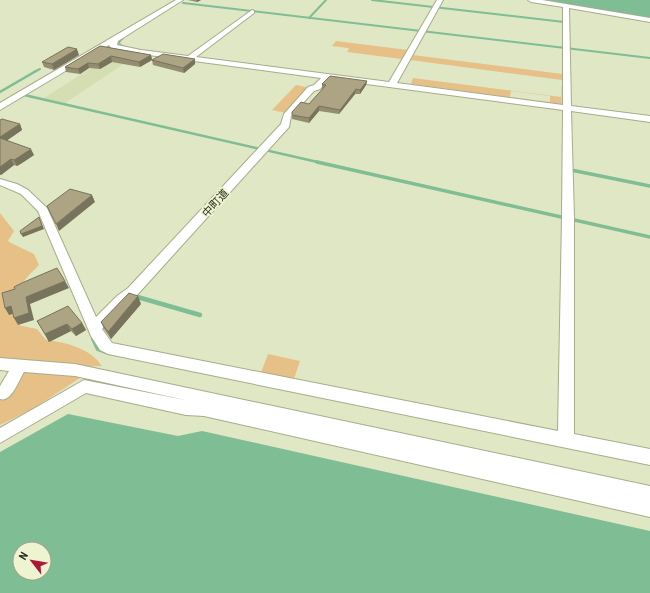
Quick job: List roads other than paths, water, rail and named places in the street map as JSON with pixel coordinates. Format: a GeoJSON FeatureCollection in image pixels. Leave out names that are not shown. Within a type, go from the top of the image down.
{"type":"FeatureCollection","features":[{"type":"Feature","properties":{"kind":"street"},"geometry":{"type":"LineString","coordinates":[[0,107],[180,0]]}},
{"type":"Feature","properties":{"kind":"street"},"geometry":{"type":"LineString","coordinates":[[393,83],[440,0]]}},
{"type":"Feature","properties":{"kind":"street"},"geometry":{"type":"LineString","coordinates":[[531,0],[650,20]]}},
{"type":"Feature","properties":{"kind":"street"},"geometry":{"type":"LineString","coordinates":[[566,440],[568,219],[566,8],[568,6]]}},
{"type":"Feature","properties":{"kind":"street"},"geometry":{"type":"LineString","coordinates":[[190,58],[252,12]]}},
{"type":"Feature","properties":{"kind":"street"},"geometry":{"type":"LineString","coordinates":[[115,40],[113,45],[115,47],[327,76],[393,83],[566,106],[650,119]]}},
{"type":"Feature","properties":{"kind":"street","name":"中町道"},"geometry":{"type":"LineString","coordinates":[[95,327],[122,299],[133,291],[286,125],[287,116],[311,89],[317,87],[327,76]]}},
{"type":"Feature","properties":{"kind":"street"},"geometry":{"type":"LineString","coordinates":[[0,182],[13,185],[32,196],[43,210],[98,336],[108,348],[650,457]]}},
{"type":"Feature","properties":{"kind":"street"},"geometry":{"type":"LineString","coordinates":[[0,364],[75,370],[130,381],[650,495]]}},
{"type":"Feature","properties":{"kind":"street"},"geometry":{"type":"LineString","coordinates":[[3,394],[20,366]]}},
{"type":"Feature","properties":{"kind":"street"},"geometry":{"type":"LineString","coordinates":[[0,436],[84,386],[186,408],[204,409],[650,508]]}},
{"type":"Feature","properties":{"kind":"waterway"},"geometry":{"type":"LineString","coordinates":[[309,18],[326,0]]}},
{"type":"Feature","properties":{"kind":"waterway"},"geometry":{"type":"LineString","coordinates":[[372,0],[564,22]]}},
{"type":"Feature","properties":{"kind":"waterway"},"geometry":{"type":"LineString","coordinates":[[183,3],[309,18]]}},
{"type":"Feature","properties":{"kind":"waterway"},"geometry":{"type":"LineString","coordinates":[[309,18],[650,58]]}},
{"type":"Feature","properties":{"kind":"waterway"},"geometry":{"type":"LineString","coordinates":[[123,38],[119,42],[120,45],[127,48]]}},
{"type":"Feature","properties":{"kind":"waterway"},"geometry":{"type":"LineString","coordinates":[[36,71],[40,69]]}},
{"type":"Feature","properties":{"kind":"waterway"},"geometry":{"type":"LineString","coordinates":[[0,92],[36,71]]}},
{"type":"Feature","properties":{"kind":"waterway"},"geometry":{"type":"LineString","coordinates":[[563,87],[563,105]]}},
{"type":"Feature","properties":{"kind":"waterway"},"geometry":{"type":"LineString","coordinates":[[21,97],[24,95],[322,163]]}},
{"type":"Feature","properties":{"kind":"waterway"},"geometry":{"type":"LineString","coordinates":[[317,162],[650,237]]}},
{"type":"Feature","properties":{"kind":"waterway"},"geometry":{"type":"LineString","coordinates":[[571,170],[650,186]]}},
{"type":"Feature","properties":{"kind":"waterway"},"geometry":{"type":"LineString","coordinates":[[134,296],[200,315]]}},
{"type":"Feature","properties":{"kind":"waterway"},"geometry":{"type":"LineString","coordinates":[[93,338],[98,349],[109,353]]}}]}
